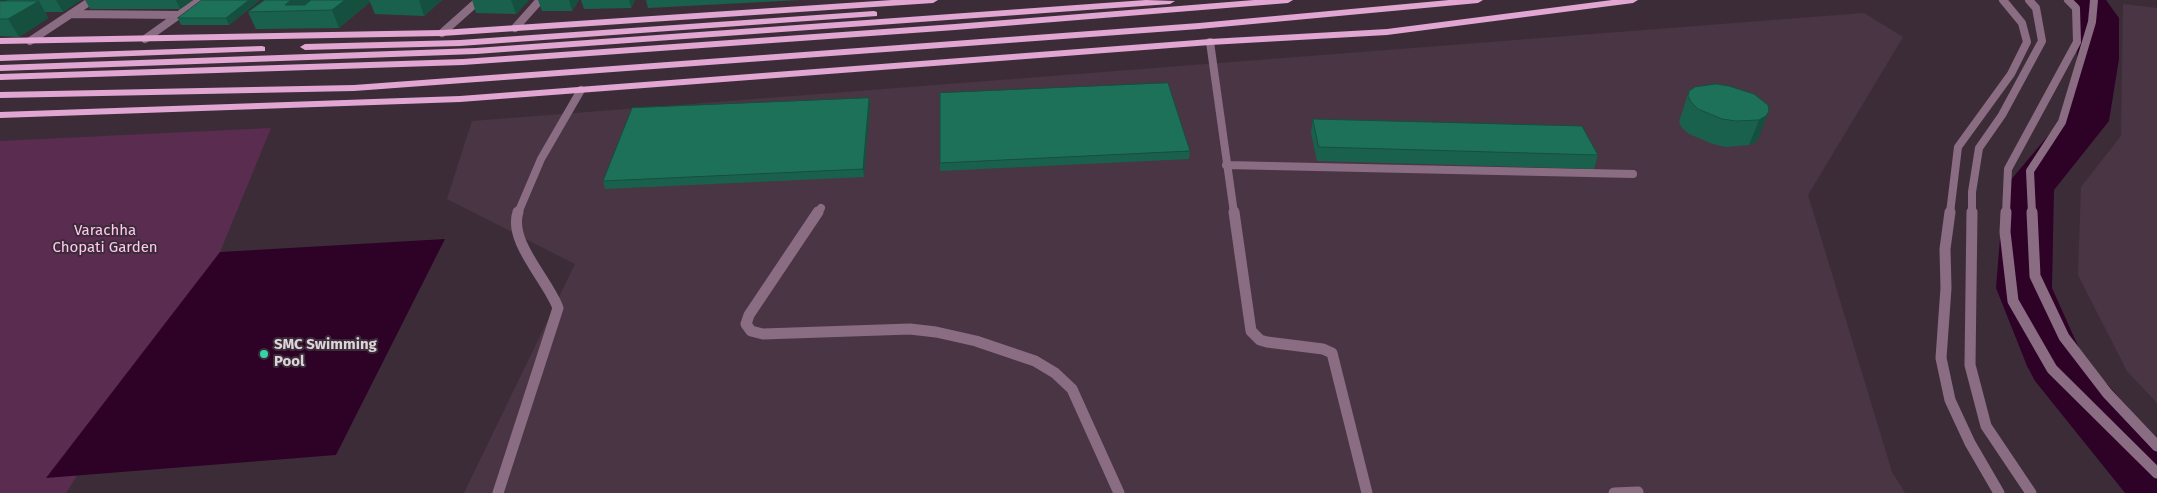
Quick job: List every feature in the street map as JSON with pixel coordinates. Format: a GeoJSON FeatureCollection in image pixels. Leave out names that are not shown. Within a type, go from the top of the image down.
{"type":"FeatureCollection","features":[{"type":"Feature","properties":{"kind":"main road"},"geometry":{"type":"LineString","coordinates":[[0,41],[442,33],[933,0]]}},
{"type":"Feature","properties":{"kind":"main road"},"geometry":{"type":"LineString","coordinates":[[0,58],[460,43],[1073,0]]}},
{"type":"Feature","properties":{"kind":"main road"},"geometry":{"type":"LineString","coordinates":[[0,68],[485,51],[1186,0]]}},
{"type":"Feature","properties":{"kind":"main road"},"geometry":{"type":"LineString","coordinates":[[0,77],[463,62],[955,28],[1288,0]]}},
{"type":"Feature","properties":{"kind":"main road"},"geometry":{"type":"LineString","coordinates":[[0,95],[364,87],[1199,26],[1478,0]]}},
{"type":"Feature","properties":{"kind":"main road"},"geometry":{"type":"LineString","coordinates":[[0,115],[460,100],[1210,42],[1387,32],[1633,0]]}},
{"type":"Feature","properties":{"kind":"street"},"geometry":{"type":"LineString","coordinates":[[30,41],[92,0]]}},
{"type":"Feature","properties":{"kind":"street"},"geometry":{"type":"LineString","coordinates":[[145,39],[200,0]]}},
{"type":"Feature","properties":{"kind":"street"},"geometry":{"type":"LineString","coordinates":[[442,33],[480,0]]}},
{"type":"Feature","properties":{"kind":"street"},"geometry":{"type":"LineString","coordinates":[[515,28],[540,0]]}},
{"type":"Feature","properties":{"kind":"street"},"geometry":{"type":"LineString","coordinates":[[1999,493],[1970,443],[1950,400],[1941,358],[1946,288],[1945,249],[1958,147],[2011,74],[2027,42],[2022,23],[2003,0]]}},
{"type":"Feature","properties":{"kind":"street"},"geometry":{"type":"LineString","coordinates":[[2029,0],[2036,8],[2042,41],[2002,115],[1980,148],[1972,192],[1970,365],[1986,426],[2031,493]]}},
{"type":"Feature","properties":{"kind":"street"},"geometry":{"type":"LineString","coordinates":[[2068,0],[2076,8],[2078,42],[2008,170],[2005,232],[2013,301],[2052,369],[2157,472]]}},
{"type":"Feature","properties":{"kind":"street"},"geometry":{"type":"LineString","coordinates":[[2094,1],[2090,28],[2062,122],[2030,171],[2035,276],[2064,337],[2107,393],[2157,446]]}},
{"type":"Feature","properties":{"kind":"street"},"geometry":{"type":"LineString","coordinates":[[71,14],[180,14]]}},
{"type":"Feature","properties":{"kind":"street"},"geometry":{"type":"LineString","coordinates":[[1210,42],[1251,331],[1260,340],[1267,342],[1323,349],[1332,354],[1367,493]]}},
{"type":"Feature","properties":{"kind":"street"},"geometry":{"type":"LineString","coordinates":[[498,493],[558,308],[521,241],[516,226],[518,211],[525,192],[581,90]]}},
{"type":"Feature","properties":{"kind":"street"},"geometry":{"type":"LineString","coordinates":[[1226,165],[1633,174]]}},
{"type":"Feature","properties":{"kind":"street"},"geometry":{"type":"LineString","coordinates":[[821,208],[749,315],[746,324],[751,331],[762,334],[910,329],[976,340],[1035,361],[1055,373],[1072,389],[1119,493]]}},
{"type":"Feature","properties":{"kind":"street"},"geometry":{"type":"LineString","coordinates":[[1614,493],[1638,492]]}},
{"type":"Feature","properties":{"kind":"shaded area"},"geometry":{"type":"Polygon","coordinates":[[[2123,4],[2157,8],[2157,403],[2127,371],[2078,275],[2081,187],[2121,136],[2123,4]]]}},
{"type":"Feature","properties":{"kind":"shaded area"},"geometry":{"type":"Polygon","coordinates":[[[1864,13],[1903,37],[1808,195],[1892,472],[1905,493],[464,493],[575,264],[447,199],[472,121],[1864,13]]]}},
{"type":"Feature","properties":{"kind":"shaded area","name":"SMC Swimming Pool"},"geometry":{"type":"Polygon","coordinates":[[[445,239],[336,455],[46,478],[220,252],[445,239]]]}},
{"type":"Feature","properties":{"kind":"green space","name":"Varachha Chopati Garden"},"geometry":{"type":"Polygon","coordinates":[[[271,128],[220,252],[66,493],[0,493],[0,141],[271,128]]]}},
{"type":"Feature","properties":{"kind":"building"},"geometry":{"type":"Polygon","coordinates":[[[202,0],[249,0],[226,18],[178,18],[202,0]]]}},
{"type":"Feature","properties":{"kind":"building"},"geometry":{"type":"Polygon","coordinates":[[[265,0],[291,0],[285,5],[305,5],[311,0],[345,0],[332,10],[248,12],[265,0]]]}},
{"type":"Feature","properties":{"kind":"building"},"geometry":{"type":"Polygon","coordinates":[[[0,1],[39,1],[8,19],[0,19],[0,1]]]}},
{"type":"Feature","properties":{"kind":"building"},"geometry":{"type":"Polygon","coordinates":[[[1168,83],[1190,151],[940,163],[940,93],[1168,83]]]}},
{"type":"Feature","properties":{"kind":"building"},"geometry":{"type":"Polygon","coordinates":[[[1716,84],[1754,94],[1768,105],[1769,111],[1766,116],[1759,120],[1736,121],[1722,119],[1698,109],[1691,102],[1688,96],[1689,91],[1695,87],[1716,84]]]}},
{"type":"Feature","properties":{"kind":"building"},"geometry":{"type":"Polygon","coordinates":[[[869,98],[863,169],[603,181],[632,108],[869,98]]]}},
{"type":"Feature","properties":{"kind":"building"},"geometry":{"type":"Polygon","coordinates":[[[1313,119],[1582,126],[1598,155],[1319,147],[1313,119]]]}},
{"type":"Feature","properties":{"kind":"waterway"},"geometry":{"type":"LineString","coordinates":[[2088,2],[2099,18],[2098,59],[2086,121],[2029,188],[2024,288],[2057,366],[2157,485]]}},
{"type":"Feature","properties":{"kind":"place","name":"SMC Swimming Pool"},"geometry":{"type":"Point","coordinates":[264,354]}}]}
